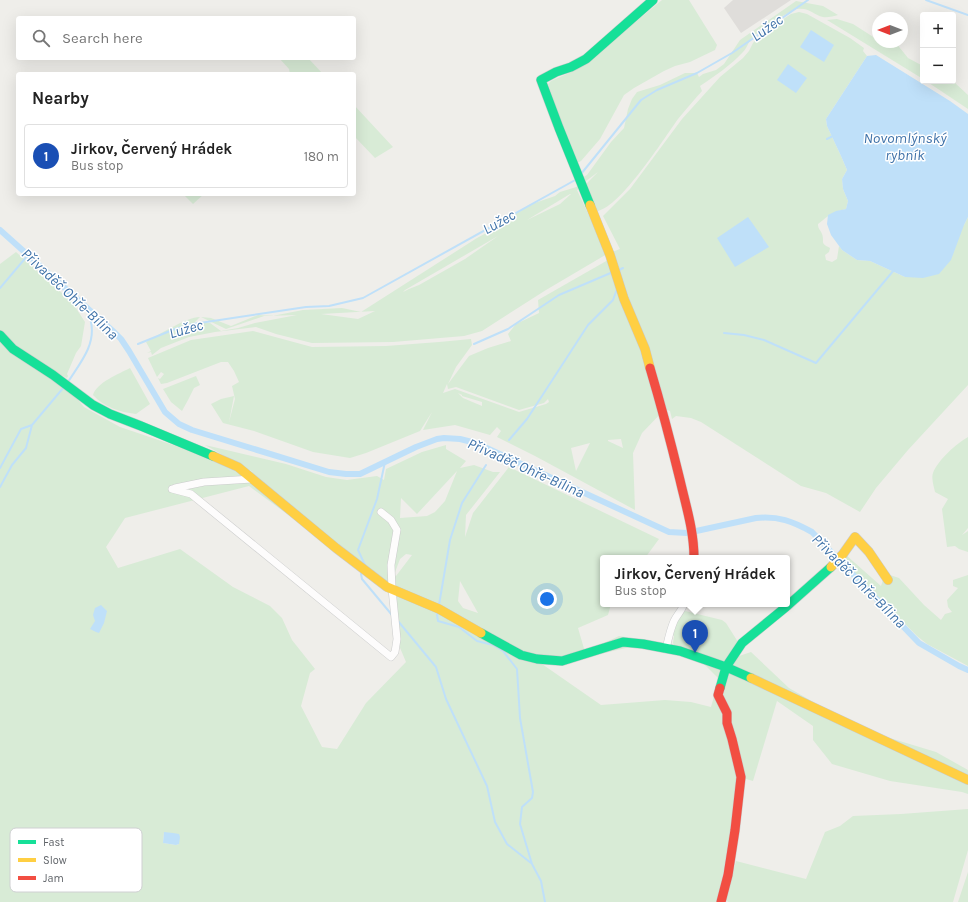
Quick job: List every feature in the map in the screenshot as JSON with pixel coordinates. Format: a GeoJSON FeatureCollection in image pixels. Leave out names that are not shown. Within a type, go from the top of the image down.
{"type":"FeatureCollection","features":[{"type":"Feature","properties":{"kind":"street"},"geometry":{"type":"LineString","coordinates":[[652,0],[586,59],[541,80],[610,255],[624,299],[645,349],[667,427],[693,539],[694,555]]}},
{"type":"Feature","properties":{"kind":"street"},"geometry":{"type":"LineString","coordinates":[[0,335],[13,349],[93,405],[110,414],[238,467],[336,548],[387,587],[436,607],[521,655],[537,659],[562,661],[623,642],[680,651],[726,667],[772,687],[968,780]]}},
{"type":"Feature","properties":{"kind":"street"},"geometry":{"type":"LineString","coordinates":[[252,479],[204,482],[172,489],[191,494],[391,657],[395,652],[397,639],[391,565],[398,530],[391,520],[381,512]]}},
{"type":"Feature","properties":{"kind":"street"},"geometry":{"type":"LineString","coordinates":[[790,600],[834,564],[855,537],[869,552],[888,580]]}},
{"type":"Feature","properties":{"kind":"street"},"geometry":{"type":"LineString","coordinates":[[666,649],[674,621],[683,607]]}},
{"type":"Feature","properties":{"kind":"street"},"geometry":{"type":"LineString","coordinates":[[721,902],[728,875],[733,845],[741,777],[727,713],[718,695],[726,667],[742,643],[782,607]]}},
{"type":"Feature","properties":{"kind":"shaded area"},"geometry":{"type":"Polygon","coordinates":[[[733,0],[791,0],[741,33],[724,8],[733,0]]]}},
{"type":"Feature","properties":{"kind":"green space"},"geometry":{"type":"Polygon","coordinates":[[[662,0],[689,0],[717,45],[715,50],[690,62],[664,71],[624,95],[600,139],[581,161],[575,164],[548,84],[551,81],[581,67],[662,0]]]}},
{"type":"Feature","properties":{"kind":"green space"},"geometry":{"type":"Polygon","coordinates":[[[796,1],[823,6],[838,15],[825,17],[805,9],[797,9],[766,27],[751,39],[738,57],[723,70],[700,86],[702,91],[678,119],[641,171],[618,197],[598,211],[593,208],[583,187],[577,190],[607,254],[546,290],[482,331],[464,336],[393,342],[312,343],[276,334],[256,327],[189,337],[161,348],[152,355],[151,352],[147,353],[151,351],[146,342],[180,323],[194,318],[200,317],[194,323],[210,323],[221,331],[297,315],[273,316],[303,310],[342,308],[360,312],[321,314],[358,319],[375,311],[361,312],[529,205],[555,196],[560,192],[586,184],[598,172],[582,184],[580,179],[587,175],[611,142],[624,128],[628,109],[637,92],[660,85],[685,73],[697,73],[699,77],[703,74],[716,70],[724,64],[740,40],[796,1]],[[570,194],[527,220],[560,204],[570,194]],[[498,236],[403,292],[419,285],[465,259],[498,236]]]}},
{"type":"Feature","properties":{"kind":"green space"},"geometry":{"type":"Polygon","coordinates":[[[799,12],[807,14],[850,38],[864,48],[863,51],[867,56],[826,119],[827,126],[847,170],[842,179],[843,189],[848,201],[846,209],[831,214],[818,224],[823,237],[823,243],[830,248],[829,252],[825,255],[826,260],[832,262],[837,259],[839,246],[842,250],[857,260],[870,261],[905,277],[964,225],[968,217],[968,385],[908,450],[876,488],[860,512],[826,493],[801,486],[701,422],[691,418],[676,416],[672,419],[670,411],[665,409],[642,433],[633,453],[635,510],[497,437],[501,431],[497,427],[490,435],[455,425],[423,430],[432,412],[420,431],[350,458],[313,452],[254,431],[223,423],[211,404],[221,399],[234,396],[229,422],[235,399],[232,386],[239,382],[228,362],[221,362],[161,384],[158,378],[160,379],[164,374],[161,372],[157,377],[148,358],[191,340],[253,331],[312,347],[386,346],[471,339],[472,345],[456,367],[448,384],[469,356],[511,341],[508,334],[516,324],[539,313],[538,300],[608,260],[612,252],[620,249],[603,216],[630,189],[682,119],[720,77],[743,58],[761,34],[791,14],[799,12]],[[447,384],[443,393],[455,389],[519,412],[549,402],[548,399],[544,403],[519,410],[456,387],[448,389],[447,384]],[[458,393],[463,398],[482,406],[482,402],[462,396],[458,393]],[[621,439],[608,441],[623,448],[621,439]],[[590,443],[571,448],[576,471],[590,443]]]}},
{"type":"Feature","properties":{"kind":"green space"},"geometry":{"type":"Polygon","coordinates":[[[837,19],[853,24],[872,36],[872,48],[827,20],[837,19]]]}},
{"type":"Feature","properties":{"kind":"green space"},"geometry":{"type":"Polygon","coordinates":[[[873,48],[900,48],[908,58],[920,64],[920,77],[873,48]]]}},
{"type":"Feature","properties":{"kind":"green space"},"geometry":{"type":"Polygon","coordinates":[[[281,60],[310,60],[321,72],[290,72],[289,69],[281,60]]]}},
{"type":"Feature","properties":{"kind":"green space"},"geometry":{"type":"Polygon","coordinates":[[[930,84],[956,84],[968,95],[968,109],[930,84]]]}},
{"type":"Feature","properties":{"kind":"green space"},"geometry":{"type":"Polygon","coordinates":[[[356,107],[393,147],[375,158],[356,138],[356,107]]]}},
{"type":"Feature","properties":{"kind":"green space"},"geometry":{"type":"Polygon","coordinates":[[[185,196],[202,196],[193,204],[185,196]]]}},
{"type":"Feature","properties":{"kind":"green space"},"geometry":{"type":"Polygon","coordinates":[[[16,252],[72,302],[85,322],[81,346],[76,353],[67,374],[67,378],[32,360],[0,331],[0,264],[16,252]]]}},
{"type":"Feature","properties":{"kind":"green space"},"geometry":{"type":"Polygon","coordinates":[[[258,315],[270,316],[264,316],[226,329],[201,317],[211,318],[231,326],[258,315]]]}},
{"type":"Feature","properties":{"kind":"green space"},"geometry":{"type":"Polygon","coordinates":[[[0,341],[63,383],[61,388],[64,387],[74,395],[84,407],[120,427],[253,472],[205,445],[286,464],[326,477],[347,480],[377,476],[384,480],[386,469],[422,452],[446,445],[446,449],[466,461],[460,468],[474,465],[493,472],[500,472],[466,515],[465,537],[473,513],[509,467],[659,539],[647,555],[600,555],[600,607],[610,607],[608,615],[578,628],[585,652],[619,636],[674,645],[673,635],[678,618],[685,611],[722,620],[726,623],[738,642],[727,660],[751,652],[789,688],[822,707],[827,719],[936,752],[968,770],[968,794],[890,781],[832,764],[813,740],[813,726],[777,701],[753,781],[739,777],[717,902],[0,902],[0,341]],[[457,471],[417,514],[401,498],[400,518],[427,516],[435,512],[445,501],[457,471]],[[249,486],[125,518],[106,547],[118,568],[180,549],[233,587],[270,606],[282,618],[292,640],[315,669],[310,673],[301,706],[322,747],[337,749],[366,703],[406,662],[395,636],[389,589],[249,486]],[[406,554],[400,559],[394,575],[396,576],[412,555],[406,554]],[[460,581],[458,601],[463,608],[478,613],[460,581]],[[639,645],[587,657],[542,664],[601,705],[665,700],[691,702],[711,707],[719,679],[702,662],[639,645]],[[164,832],[163,843],[176,845],[179,844],[164,832]]]}},
{"type":"Feature","properties":{"kind":"green space"},"geometry":{"type":"Polygon","coordinates":[[[130,368],[150,404],[136,414],[112,408],[102,403],[93,395],[95,390],[104,382],[130,368]]]}},
{"type":"Feature","properties":{"kind":"green space"},"geometry":{"type":"Polygon","coordinates":[[[196,376],[200,385],[194,388],[182,411],[171,402],[163,389],[196,376]]]}},
{"type":"Feature","properties":{"kind":"green space"},"geometry":{"type":"Polygon","coordinates":[[[968,437],[968,528],[962,535],[968,531],[968,552],[955,546],[947,547],[942,509],[948,499],[935,492],[932,477],[935,468],[943,458],[953,448],[968,437]]]}},
{"type":"Feature","properties":{"kind":"green space"},"geometry":{"type":"Polygon","coordinates":[[[846,555],[881,586],[883,580],[890,575],[899,578],[924,605],[941,620],[945,614],[952,612],[948,607],[947,600],[958,588],[953,586],[953,580],[968,575],[968,666],[927,644],[917,636],[842,560],[846,555]]]}},
{"type":"Feature","properties":{"kind":"green space"},"geometry":{"type":"Polygon","coordinates":[[[968,809],[968,850],[953,902],[728,902],[726,900],[736,861],[806,879],[825,832],[840,826],[853,816],[968,809]]]}},
{"type":"Feature","properties":{"kind":"green space"},"geometry":{"type":"Polygon","coordinates":[[[968,872],[968,902],[958,902],[968,872]]]}},
{"type":"Feature","properties":{"kind":"water"},"geometry":{"type":"Polygon","coordinates":[[[811,30],[834,45],[824,62],[800,47],[811,30]]]}},
{"type":"Feature","properties":{"kind":"water","name":"Novomlýnský rybník"},"geometry":{"type":"Polygon","coordinates":[[[876,55],[920,82],[920,84],[923,84],[950,101],[968,114],[968,217],[951,260],[939,274],[923,278],[905,277],[870,261],[857,260],[842,250],[831,235],[827,224],[828,215],[836,211],[846,209],[848,201],[843,189],[842,179],[847,170],[827,126],[826,119],[867,56],[876,55]]]}},
{"type":"Feature","properties":{"kind":"water"},"geometry":{"type":"Polygon","coordinates":[[[788,64],[807,78],[796,93],[777,80],[788,64]]]}},
{"type":"Feature","properties":{"kind":"water"},"geometry":{"type":"Polygon","coordinates":[[[748,217],[769,247],[735,267],[717,238],[748,217]]]}},
{"type":"Feature","properties":{"kind":"water"},"geometry":{"type":"Polygon","coordinates":[[[101,605],[107,611],[104,623],[99,633],[90,629],[95,621],[93,615],[95,608],[101,605]]]}},
{"type":"Feature","properties":{"kind":"water"},"geometry":{"type":"Polygon","coordinates":[[[164,832],[179,834],[179,844],[163,843],[164,832]]]}},
{"type":"Feature","properties":{"kind":"waterway","name":"Lužec"},"geometry":{"type":"LineString","coordinates":[[581,174],[641,100],[657,90],[697,73],[732,53],[808,0]]}},
{"type":"Feature","properties":{"kind":"waterway","name":"Lužec"},"geometry":{"type":"LineString","coordinates":[[926,0],[968,15]]}},
{"type":"Feature","properties":{"kind":"waterway"},"geometry":{"type":"LineString","coordinates":[[827,139],[833,136]]}},
{"type":"Feature","properties":{"kind":"waterway","name":"Lužec"},"geometry":{"type":"LineString","coordinates":[[138,344],[175,329],[193,324],[306,307],[329,306],[363,298],[577,179]]}},
{"type":"Feature","properties":{"kind":"waterway","name":"Přivaděč Ohře-Bílina"},"geometry":{"type":"LineString","coordinates":[[0,230],[121,339],[165,412],[179,424],[192,430],[329,472],[346,474],[360,474],[416,447],[437,439],[460,439],[476,443],[669,532],[687,533],[756,518],[785,520],[812,532],[919,643],[968,670]]}},
{"type":"Feature","properties":{"kind":"waterway"},"geometry":{"type":"LineString","coordinates":[[0,288],[28,255]]}},
{"type":"Feature","properties":{"kind":"waterway"},"geometry":{"type":"LineString","coordinates":[[619,270],[623,268]]}},
{"type":"Feature","properties":{"kind":"waterway"},"geometry":{"type":"LineString","coordinates":[[724,333],[744,335],[764,340],[816,363],[894,270]]}},
{"type":"Feature","properties":{"kind":"waterway"},"geometry":{"type":"LineString","coordinates":[[474,344],[508,329],[559,295],[613,272]]}},
{"type":"Feature","properties":{"kind":"waterway"},"geometry":{"type":"LineString","coordinates":[[509,440],[527,419],[588,325],[613,300],[617,289]]}},
{"type":"Feature","properties":{"kind":"waterway"},"geometry":{"type":"LineString","coordinates":[[68,382],[86,354],[91,338],[91,322],[86,307]]}},
{"type":"Feature","properties":{"kind":"waterway","name":"Lužec"},"geometry":{"type":"LineString","coordinates":[[0,487],[12,465],[26,448],[32,425],[64,387]]}},
{"type":"Feature","properties":{"kind":"waterway"},"geometry":{"type":"LineString","coordinates":[[0,468],[21,429],[32,425]]}},
{"type":"Feature","properties":{"kind":"waterway"},"geometry":{"type":"LineString","coordinates":[[365,565],[358,550],[377,499],[385,462]]}},
{"type":"Feature","properties":{"kind":"waterway"},"geometry":{"type":"LineString","coordinates":[[439,605],[450,540],[462,503],[486,465]]}},
{"type":"Feature","properties":{"kind":"waterway"},"geometry":{"type":"LineString","coordinates":[[362,573],[362,579],[392,615]]}},
{"type":"Feature","properties":{"kind":"waterway"},"geometry":{"type":"LineString","coordinates":[[438,611],[438,621],[459,627],[477,641],[493,645],[503,651],[517,669],[520,718],[533,792],[532,798],[522,807],[520,824],[532,864],[541,881],[545,902]]}},
{"type":"Feature","properties":{"kind":"waterway"},"geometry":{"type":"LineString","coordinates":[[398,621],[436,667],[446,699],[487,786],[495,822],[507,844],[531,863]]}},
{"type":"Feature","properties":{"kind":"traffic: fast"},"geometry":{"type":"LineString","coordinates":[[590,205],[541,80],[586,59],[653,0]]}},
{"type":"Feature","properties":{"kind":"traffic: fast"},"geometry":{"type":"LineString","coordinates":[[0,335],[13,349],[53,375],[93,405],[110,414],[213,456]]}},
{"type":"Feature","properties":{"kind":"traffic: fast"},"geometry":{"type":"LineString","coordinates":[[790,603],[831,567]]}},
{"type":"Feature","properties":{"kind":"traffic: fast"},"geometry":{"type":"LineString","coordinates":[[720,688],[726,667],[742,643],[786,607]]}},
{"type":"Feature","properties":{"kind":"traffic: fast"},"geometry":{"type":"LineString","coordinates":[[481,633],[521,655],[537,659],[562,661],[623,642],[680,651],[726,667],[751,678]]}},
{"type":"Feature","properties":{"kind":"traffic: slow"},"geometry":{"type":"LineString","coordinates":[[590,205],[610,255],[624,299],[645,349],[650,368]]}},
{"type":"Feature","properties":{"kind":"traffic: slow"},"geometry":{"type":"LineString","coordinates":[[213,456],[238,467],[336,548],[387,587],[439,609],[481,633]]}},
{"type":"Feature","properties":{"kind":"traffic: slow"},"geometry":{"type":"LineString","coordinates":[[831,567],[843,554],[855,537],[869,552],[888,580]]}},
{"type":"Feature","properties":{"kind":"traffic: slow"},"geometry":{"type":"LineString","coordinates":[[751,678],[968,780]]}},
{"type":"Feature","properties":{"kind":"traffic: jam"},"geometry":{"type":"LineString","coordinates":[[650,368],[687,509],[693,538],[694,555]]}},
{"type":"Feature","properties":{"kind":"traffic: jam"},"geometry":{"type":"LineString","coordinates":[[720,688],[718,695],[727,713],[727,723],[741,777],[728,875],[721,902]]}},
{"type":"Feature","properties":{"kind":"place","name":"Jirkov, Červený Hrádek"},"geometry":{"type":"Point","coordinates":[695,653]}}]}
